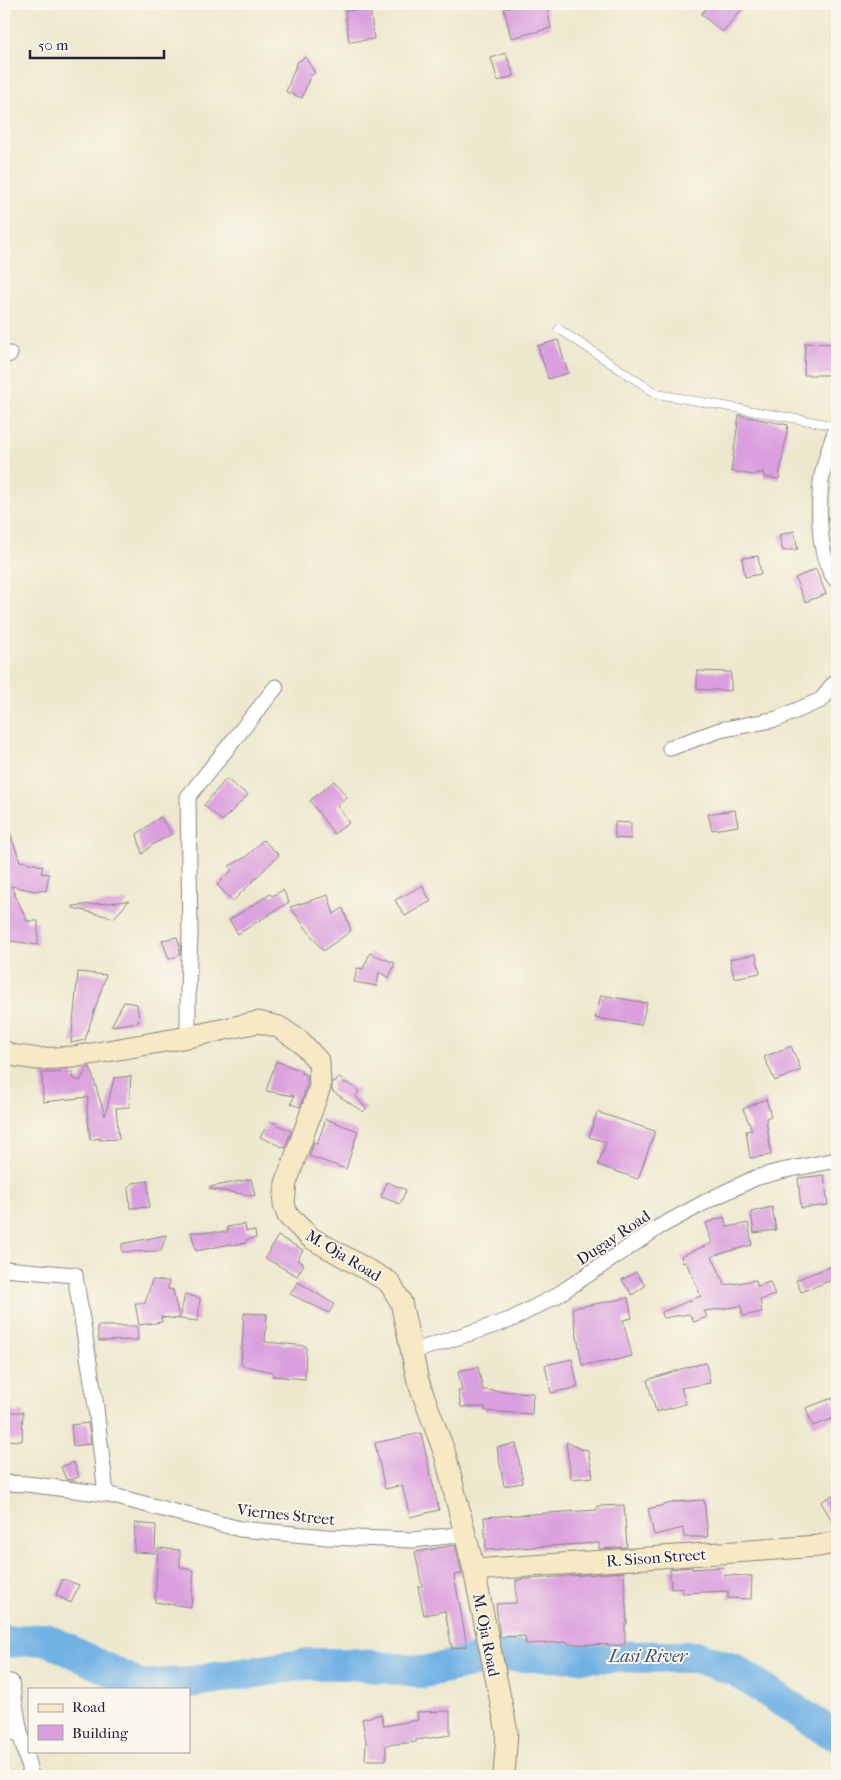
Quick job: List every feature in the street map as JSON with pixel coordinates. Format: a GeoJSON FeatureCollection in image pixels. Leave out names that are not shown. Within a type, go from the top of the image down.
{"type":"FeatureCollection","features":[{"type":"Feature","properties":{"kind":"street"},"geometry":{"type":"LineString","coordinates":[[837,426],[821,483],[820,511],[821,544],[830,573],[837,581]]}},
{"type":"Feature","properties":{"kind":"street"},"geometry":{"type":"LineString","coordinates":[[670,748],[720,730],[777,719],[821,700],[829,687],[837,682]]}},
{"type":"Feature","properties":{"kind":"street"},"geometry":{"type":"LineString","coordinates":[[188,1038],[190,933],[188,797],[276,686]]}},
{"type":"Feature","properties":{"kind":"street","name":"M. Oja Road"},"geometry":{"type":"LineString","coordinates":[[4,1051],[10,1055],[38,1059],[73,1057],[188,1038],[258,1022],[278,1027],[286,1032],[301,1042],[319,1062],[320,1087],[286,1183],[284,1204],[288,1216],[311,1238],[389,1282],[401,1302],[418,1381],[445,1454],[474,1570],[507,1732],[504,1776]]}},
{"type":"Feature","properties":{"kind":"street","name":"Dugay Road"},"geometry":{"type":"LineString","coordinates":[[412,1352],[510,1320],[556,1296],[659,1227],[710,1199],[755,1178],[781,1170],[837,1160]]}},
{"type":"Feature","properties":{"kind":"street"},"geometry":{"type":"LineString","coordinates":[[4,1269],[75,1276],[95,1400],[106,1494]]}},
{"type":"Feature","properties":{"kind":"street","name":"Viernes Street"},"geometry":{"type":"LineString","coordinates":[[4,1483],[106,1494],[240,1529],[327,1537],[413,1540],[466,1534]]}},
{"type":"Feature","properties":{"kind":"street","name":"R. Sison Street"},"geometry":{"type":"LineString","coordinates":[[474,1570],[819,1546],[837,1542]]}},
{"type":"Feature","properties":{"kind":"street"},"geometry":{"type":"LineString","coordinates":[[8,1682],[31,1776]]}},
{"type":"Feature","properties":{"kind":"street"},"geometry":{"type":"LineString","coordinates":[[4,1732],[20,1732]]}},
{"type":"Feature","properties":{"kind":"lane"},"geometry":{"type":"LineString","coordinates":[[559,329],[657,394],[837,426]]}},
{"type":"Feature","properties":{"kind":"building"},"geometry":{"type":"Polygon","coordinates":[[[527,4],[546,4],[551,28],[511,38],[504,9],[527,4]]]}},
{"type":"Feature","properties":{"kind":"building"},"geometry":{"type":"Polygon","coordinates":[[[710,4],[747,4],[722,32],[701,14],[710,4]]]}},
{"type":"Feature","properties":{"kind":"building"},"geometry":{"type":"Polygon","coordinates":[[[370,8],[374,39],[349,42],[345,11],[370,8]]]}},
{"type":"Feature","properties":{"kind":"building"},"geometry":{"type":"Polygon","coordinates":[[[506,53],[514,76],[498,81],[491,58],[506,53]]]}},
{"type":"Feature","properties":{"kind":"building"},"geometry":{"type":"Polygon","coordinates":[[[305,57],[315,73],[310,76],[302,98],[286,92],[297,62],[305,57]]]}},
{"type":"Feature","properties":{"kind":"building"},"geometry":{"type":"Polygon","coordinates":[[[558,340],[568,373],[548,379],[538,346],[558,340]]]}},
{"type":"Feature","properties":{"kind":"building"},"geometry":{"type":"Polygon","coordinates":[[[805,343],[837,344],[837,375],[804,375],[805,343]]]}},
{"type":"Feature","properties":{"kind":"building"},"geometry":{"type":"Polygon","coordinates":[[[739,415],[788,425],[779,479],[764,477],[763,472],[752,475],[731,471],[739,415]]]}},
{"type":"Feature","properties":{"kind":"building"},"geometry":{"type":"Polygon","coordinates":[[[794,531],[798,549],[783,551],[779,535],[794,531]]]}},
{"type":"Feature","properties":{"kind":"building"},"geometry":{"type":"Polygon","coordinates":[[[758,556],[761,574],[745,577],[742,558],[758,556]]]}},
{"type":"Feature","properties":{"kind":"building"},"geometry":{"type":"Polygon","coordinates":[[[816,569],[826,594],[805,602],[795,578],[816,569]]]}},
{"type":"Feature","properties":{"kind":"building"},"geometry":{"type":"Polygon","coordinates":[[[697,671],[731,672],[731,691],[697,689],[697,671]]]}},
{"type":"Feature","properties":{"kind":"building"},"geometry":{"type":"Polygon","coordinates":[[[226,779],[248,795],[222,821],[204,805],[226,779]]]}},
{"type":"Feature","properties":{"kind":"building"},"geometry":{"type":"Polygon","coordinates":[[[334,781],[347,797],[337,805],[349,823],[334,834],[310,801],[334,781]]]}},
{"type":"Feature","properties":{"kind":"building"},"geometry":{"type":"Polygon","coordinates":[[[735,810],[738,826],[712,830],[708,814],[735,810]]]}},
{"type":"Feature","properties":{"kind":"building"},"geometry":{"type":"Polygon","coordinates":[[[160,817],[172,834],[152,845],[142,854],[137,834],[160,817]]]}},
{"type":"Feature","properties":{"kind":"building"},"geometry":{"type":"Polygon","coordinates":[[[615,822],[631,823],[631,839],[615,838],[615,822]]]}},
{"type":"Feature","properties":{"kind":"building"},"geometry":{"type":"Polygon","coordinates":[[[10,833],[20,861],[43,866],[41,873],[49,874],[46,891],[35,891],[11,886],[27,921],[38,921],[38,945],[4,940],[4,858],[10,833]]]}},
{"type":"Feature","properties":{"kind":"building"},"geometry":{"type":"Polygon","coordinates":[[[263,840],[279,855],[233,901],[217,885],[232,870],[229,866],[246,857],[263,840]]]}},
{"type":"Feature","properties":{"kind":"building"},"geometry":{"type":"Polygon","coordinates":[[[422,886],[431,901],[405,916],[395,900],[422,886]]]}},
{"type":"Feature","properties":{"kind":"building"},"geometry":{"type":"Polygon","coordinates":[[[283,890],[289,902],[238,934],[229,920],[270,894],[272,896],[283,890]]]}},
{"type":"Feature","properties":{"kind":"building"},"geometry":{"type":"Polygon","coordinates":[[[328,895],[334,914],[343,908],[351,931],[323,951],[290,907],[328,895]]]}},
{"type":"Feature","properties":{"kind":"building"},"geometry":{"type":"Polygon","coordinates":[[[129,901],[114,918],[73,908],[73,906],[129,901]]]}},
{"type":"Feature","properties":{"kind":"building"},"geometry":{"type":"Polygon","coordinates":[[[177,937],[180,955],[169,959],[162,940],[177,937]]]}},
{"type":"Feature","properties":{"kind":"building"},"geometry":{"type":"Polygon","coordinates":[[[370,953],[395,963],[389,978],[379,972],[377,986],[354,982],[357,968],[363,969],[370,953]]]}},
{"type":"Feature","properties":{"kind":"building"},"geometry":{"type":"Polygon","coordinates":[[[756,954],[760,973],[734,978],[730,959],[756,954]]]}},
{"type":"Feature","properties":{"kind":"building"},"geometry":{"type":"Polygon","coordinates":[[[78,972],[106,975],[85,1040],[71,1043],[78,972]]]}},
{"type":"Feature","properties":{"kind":"building"},"geometry":{"type":"Polygon","coordinates":[[[601,995],[647,1003],[641,1025],[595,1018],[601,995]]]}},
{"type":"Feature","properties":{"kind":"building"},"geometry":{"type":"Polygon","coordinates":[[[124,1002],[137,1004],[139,1022],[111,1026],[124,1002]]]}},
{"type":"Feature","properties":{"kind":"building"},"geometry":{"type":"Polygon","coordinates":[[[791,1046],[801,1070],[775,1081],[764,1057],[791,1046]]]}},
{"type":"Feature","properties":{"kind":"building"},"geometry":{"type":"Polygon","coordinates":[[[276,1061],[302,1071],[301,1073],[307,1075],[307,1085],[300,1107],[291,1104],[294,1096],[266,1091],[276,1061]]]}},
{"type":"Feature","properties":{"kind":"building"},"geometry":{"type":"Polygon","coordinates":[[[88,1067],[90,1067],[105,1116],[114,1078],[131,1076],[129,1107],[116,1108],[119,1139],[99,1140],[100,1138],[90,1140],[87,1109],[88,1097],[43,1102],[42,1073],[74,1072],[72,1078],[80,1081],[88,1067]]]}},
{"type":"Feature","properties":{"kind":"building"},"geometry":{"type":"Polygon","coordinates":[[[339,1077],[344,1083],[359,1091],[356,1096],[366,1109],[363,1112],[332,1091],[332,1081],[336,1082],[339,1077]]]}},
{"type":"Feature","properties":{"kind":"building"},"geometry":{"type":"Polygon","coordinates":[[[766,1099],[771,1116],[766,1118],[771,1155],[750,1158],[746,1131],[752,1130],[743,1109],[766,1099]]]}},
{"type":"Feature","properties":{"kind":"building"},"geometry":{"type":"Polygon","coordinates":[[[597,1112],[655,1131],[638,1179],[598,1165],[606,1142],[589,1137],[597,1112]]]}},
{"type":"Feature","properties":{"kind":"building"},"geometry":{"type":"Polygon","coordinates":[[[326,1119],[358,1131],[346,1169],[309,1156],[314,1142],[317,1144],[326,1119]]]}},
{"type":"Feature","properties":{"kind":"building"},"geometry":{"type":"Polygon","coordinates":[[[270,1121],[291,1131],[285,1148],[260,1137],[270,1121]]]}},
{"type":"Feature","properties":{"kind":"building"},"geometry":{"type":"Polygon","coordinates":[[[824,1175],[828,1205],[801,1208],[798,1178],[824,1175]]]}},
{"type":"Feature","properties":{"kind":"building"},"geometry":{"type":"Polygon","coordinates":[[[251,1179],[255,1196],[210,1189],[210,1187],[251,1179]]]}},
{"type":"Feature","properties":{"kind":"building"},"geometry":{"type":"Polygon","coordinates":[[[148,1181],[149,1207],[130,1208],[128,1187],[133,1183],[148,1181]]]}},
{"type":"Feature","properties":{"kind":"building"},"geometry":{"type":"Polygon","coordinates":[[[387,1182],[406,1190],[400,1204],[381,1197],[387,1182]]]}},
{"type":"Feature","properties":{"kind":"building"},"geometry":{"type":"Polygon","coordinates":[[[772,1207],[776,1230],[754,1233],[751,1212],[772,1207]]]}},
{"type":"Feature","properties":{"kind":"building"},"geometry":{"type":"Polygon","coordinates":[[[724,1217],[727,1227],[748,1223],[752,1245],[712,1256],[725,1285],[756,1280],[757,1286],[770,1282],[775,1295],[760,1300],[762,1312],[743,1316],[741,1306],[704,1311],[707,1317],[694,1322],[689,1314],[663,1318],[662,1312],[701,1296],[686,1262],[683,1263],[681,1256],[712,1243],[706,1223],[724,1217]]]}},
{"type":"Feature","properties":{"kind":"building"},"geometry":{"type":"Polygon","coordinates":[[[245,1224],[246,1231],[255,1231],[256,1238],[246,1240],[246,1243],[196,1251],[191,1232],[228,1232],[227,1227],[245,1224]]]}},
{"type":"Feature","properties":{"kind":"building"},"geometry":{"type":"Polygon","coordinates":[[[166,1235],[161,1251],[122,1252],[122,1244],[166,1235]]]}},
{"type":"Feature","properties":{"kind":"building"},"geometry":{"type":"Polygon","coordinates":[[[278,1236],[303,1250],[297,1260],[304,1264],[297,1276],[265,1258],[278,1236]]]}},
{"type":"Feature","properties":{"kind":"building"},"geometry":{"type":"Polygon","coordinates":[[[837,1264],[837,1278],[801,1292],[796,1280],[837,1264]]]}},
{"type":"Feature","properties":{"kind":"building"},"geometry":{"type":"Polygon","coordinates":[[[636,1272],[645,1286],[632,1295],[622,1280],[636,1272]]]}},
{"type":"Feature","properties":{"kind":"building"},"geometry":{"type":"Polygon","coordinates":[[[152,1280],[169,1281],[168,1289],[173,1290],[179,1319],[161,1317],[162,1322],[139,1325],[135,1303],[145,1303],[152,1280]]]}},
{"type":"Feature","properties":{"kind":"building"},"geometry":{"type":"Polygon","coordinates":[[[298,1282],[334,1304],[329,1313],[290,1294],[298,1282]]]}},
{"type":"Feature","properties":{"kind":"building"},"geometry":{"type":"Polygon","coordinates":[[[185,1294],[200,1298],[198,1321],[180,1319],[185,1294]]]}},
{"type":"Feature","properties":{"kind":"building"},"geometry":{"type":"Polygon","coordinates":[[[628,1298],[632,1318],[623,1320],[632,1356],[582,1365],[572,1308],[628,1298]]]}},
{"type":"Feature","properties":{"kind":"building"},"geometry":{"type":"Polygon","coordinates":[[[244,1313],[267,1314],[265,1342],[306,1346],[305,1379],[272,1376],[273,1372],[241,1365],[244,1313]]]}},
{"type":"Feature","properties":{"kind":"building"},"geometry":{"type":"Polygon","coordinates":[[[97,1326],[137,1326],[138,1340],[99,1341],[97,1326]]]}},
{"type":"Feature","properties":{"kind":"building"},"geometry":{"type":"Polygon","coordinates":[[[572,1359],[578,1387],[551,1393],[545,1365],[572,1359]]]}},
{"type":"Feature","properties":{"kind":"building"},"geometry":{"type":"Polygon","coordinates":[[[706,1363],[710,1383],[681,1388],[686,1404],[656,1412],[647,1380],[706,1363]]]}},
{"type":"Feature","properties":{"kind":"building"},"geometry":{"type":"Polygon","coordinates":[[[478,1367],[483,1390],[533,1393],[532,1414],[485,1411],[485,1407],[461,1407],[458,1391],[462,1391],[458,1371],[478,1367]]]}},
{"type":"Feature","properties":{"kind":"building"},"geometry":{"type":"Polygon","coordinates":[[[832,1398],[837,1417],[813,1426],[806,1408],[832,1398]]]}},
{"type":"Feature","properties":{"kind":"building"},"geometry":{"type":"Polygon","coordinates":[[[4,1412],[23,1412],[22,1441],[4,1440],[4,1412]]]}},
{"type":"Feature","properties":{"kind":"building"},"geometry":{"type":"Polygon","coordinates":[[[88,1423],[91,1444],[73,1446],[71,1425],[88,1423]]]}},
{"type":"Feature","properties":{"kind":"building"},"geometry":{"type":"Polygon","coordinates":[[[421,1433],[439,1510],[410,1517],[402,1485],[385,1489],[375,1443],[421,1433]]]}},
{"type":"Feature","properties":{"kind":"building"},"geometry":{"type":"Polygon","coordinates":[[[566,1442],[588,1450],[593,1477],[571,1479],[566,1442]]]}},
{"type":"Feature","properties":{"kind":"building"},"geometry":{"type":"Polygon","coordinates":[[[516,1444],[523,1483],[504,1486],[497,1447],[516,1444]]]}},
{"type":"Feature","properties":{"kind":"building"},"geometry":{"type":"Polygon","coordinates":[[[74,1462],[79,1477],[71,1480],[66,1479],[61,1467],[74,1462]]]}},
{"type":"Feature","properties":{"kind":"building"},"geometry":{"type":"Polygon","coordinates":[[[837,1492],[837,1529],[821,1502],[837,1492]]]}},
{"type":"Feature","properties":{"kind":"building"},"geometry":{"type":"Polygon","coordinates":[[[704,1500],[708,1537],[684,1537],[683,1528],[654,1535],[648,1509],[675,1502],[704,1500]]]}},
{"type":"Feature","properties":{"kind":"building"},"geometry":{"type":"Polygon","coordinates":[[[624,1505],[627,1547],[599,1549],[599,1543],[486,1550],[484,1517],[597,1510],[597,1506],[624,1505]]]}},
{"type":"Feature","properties":{"kind":"building"},"geometry":{"type":"Polygon","coordinates":[[[135,1523],[156,1525],[155,1553],[134,1552],[135,1523]]]}},
{"type":"Feature","properties":{"kind":"building"},"geometry":{"type":"Polygon","coordinates":[[[455,1545],[462,1574],[454,1575],[467,1646],[452,1649],[445,1611],[424,1615],[418,1587],[422,1586],[415,1552],[455,1545]]]}},
{"type":"Feature","properties":{"kind":"building"},"geometry":{"type":"Polygon","coordinates":[[[158,1548],[180,1550],[180,1567],[194,1571],[191,1607],[155,1602],[158,1548]]]}},
{"type":"Feature","properties":{"kind":"building"},"geometry":{"type":"Polygon","coordinates":[[[692,1567],[692,1569],[723,1567],[724,1575],[752,1576],[751,1599],[728,1598],[728,1591],[682,1593],[683,1588],[671,1589],[670,1569],[692,1567]]]}},
{"type":"Feature","properties":{"kind":"building"},"geometry":{"type":"Polygon","coordinates":[[[624,1572],[627,1624],[625,1624],[625,1645],[568,1644],[568,1642],[526,1644],[525,1636],[500,1637],[496,1604],[516,1603],[516,1580],[624,1572]]]}},
{"type":"Feature","properties":{"kind":"building"},"geometry":{"type":"Polygon","coordinates":[[[63,1579],[79,1585],[71,1603],[56,1595],[63,1579]]]}},
{"type":"Feature","properties":{"kind":"building"},"geometry":{"type":"Polygon","coordinates":[[[450,1711],[450,1735],[416,1740],[416,1742],[386,1745],[386,1760],[365,1760],[366,1741],[362,1719],[381,1714],[384,1726],[418,1720],[417,1712],[450,1711]]]}},
{"type":"Feature","properties":{"kind":"waterway"},"geometry":{"type":"LineString","coordinates":[[4,1642],[46,1639],[142,1686],[183,1683],[308,1664],[352,1664],[423,1672],[488,1658]]}},
{"type":"Feature","properties":{"kind":"waterway","name":"Lasi River"},"geometry":{"type":"LineString","coordinates":[[497,1656],[697,1657],[735,1670],[829,1732],[837,1735]]}}]}
